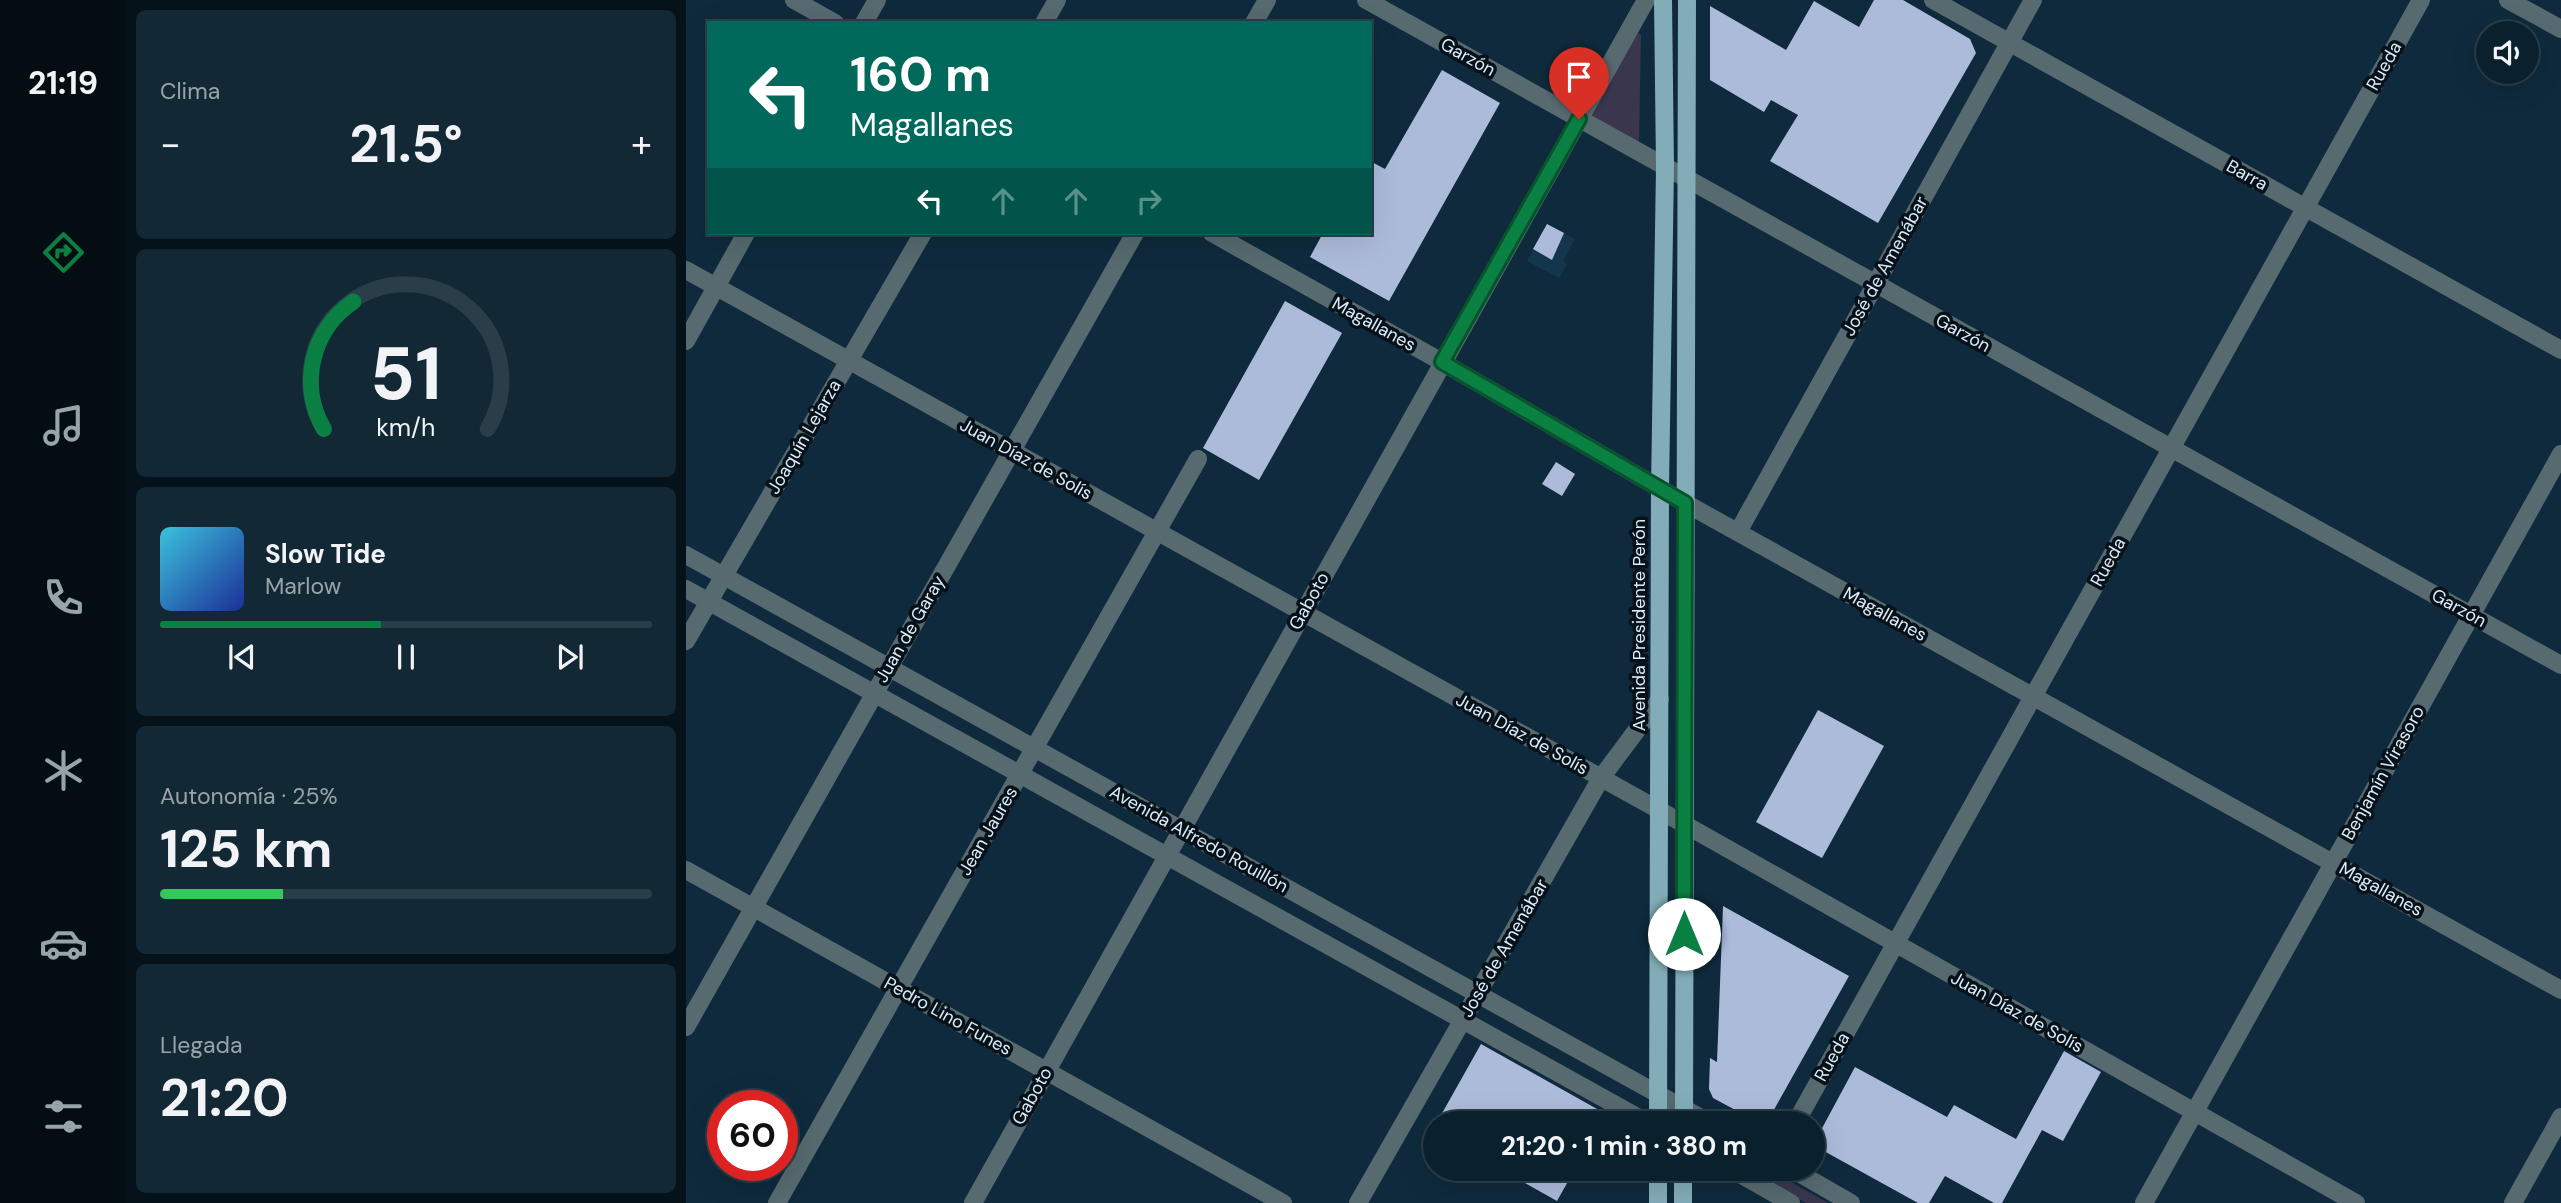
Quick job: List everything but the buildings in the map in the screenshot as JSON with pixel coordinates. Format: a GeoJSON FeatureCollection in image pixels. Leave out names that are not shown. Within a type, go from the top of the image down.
{"type":"FeatureCollection","features":[{"type":"Feature","properties":{"kind":"main road","name":"Avenida Presidente Perón"},"geometry":{"type":"LineString","coordinates":[[1658,1111],[1660,489],[1665,167],[1663,0]]}},
{"type":"Feature","properties":{"kind":"main road"},"geometry":{"type":"LineString","coordinates":[[1684,1111],[1687,0]]}},
{"type":"Feature","properties":{"kind":"main road"},"geometry":{"type":"LineString","coordinates":[[1658,1181],[1658,1203]]}},
{"type":"Feature","properties":{"kind":"main road"},"geometry":{"type":"LineString","coordinates":[[1683,1181],[1683,1203]]}},
{"type":"Feature","properties":{"kind":"street"},"geometry":{"type":"LineString","coordinates":[[794,0],[831,21]]}},
{"type":"Feature","properties":{"kind":"street"},"geometry":{"type":"LineString","coordinates":[[865,21],[877,0]]}},
{"type":"Feature","properties":{"kind":"street"},"geometry":{"type":"LineString","coordinates":[[1045,21],[1057,0]]}},
{"type":"Feature","properties":{"kind":"street"},"geometry":{"type":"LineString","coordinates":[[1255,21],[1267,0]]}},
{"type":"Feature","properties":{"kind":"street","name":"Garzón"},"geometry":{"type":"LineString","coordinates":[[1366,0],[2561,665]]}},
{"type":"Feature","properties":{"kind":"street","name":"Gaboto"},"geometry":{"type":"LineString","coordinates":[[973,1203],[1646,0]]}},
{"type":"Feature","properties":{"kind":"street","name":"Barra"},"geometry":{"type":"LineString","coordinates":[[1933,0],[2561,349]]}},
{"type":"Feature","properties":{"kind":"street","name":"José de Amenábar"},"geometry":{"type":"LineString","coordinates":[[1738,532],[2033,0]]}},
{"type":"Feature","properties":{"kind":"street","name":"Rueda"},"geometry":{"type":"LineString","coordinates":[[1802,1111],[2421,0]]}},
{"type":"Feature","properties":{"kind":"street"},"geometry":{"type":"LineString","coordinates":[[2508,0],[2561,29]]}},
{"type":"Feature","properties":{"kind":"street"},"geometry":{"type":"LineString","coordinates":[[686,341],[746,235]]}},
{"type":"Feature","properties":{"kind":"street","name":"Joaquín Lejarza"},"geometry":{"type":"LineString","coordinates":[[686,642],[922,235]]}},
{"type":"Feature","properties":{"kind":"street","name":"Juan de Garay"},"geometry":{"type":"LineString","coordinates":[[686,1027],[1134,235]]}},
{"type":"Feature","properties":{"kind":"street","name":"Magallanes"},"geometry":{"type":"LineString","coordinates":[[1216,235],[1660,489],[2561,990]]}},
{"type":"Feature","properties":{"kind":"street","name":"Juan Díaz de Solís"},"geometry":{"type":"LineString","coordinates":[[686,270],[1659,810],[2356,1203]]}},
{"type":"Feature","properties":{"kind":"street","name":"Benjamín Virasoro"},"geometry":{"type":"LineString","coordinates":[[2144,1203],[2561,453]]}},
{"type":"Feature","properties":{"kind":"street","name":"Jean Jaures"},"geometry":{"type":"LineString","coordinates":[[777,1203],[1198,459]]}},
{"type":"Feature","properties":{"kind":"street","name":"Avenida Alfredo Rouillón"},"geometry":{"type":"LineString","coordinates":[[686,555],[1658,1093],[1679,1111]]}},
{"type":"Feature","properties":{"kind":"street","name":"Avenida Alfredo Rouillón"},"geometry":{"type":"LineString","coordinates":[[686,589],[1627,1111]]}},
{"type":"Feature","properties":{"kind":"street","name":"José de Amenábar"},"geometry":{"type":"LineString","coordinates":[[1358,1203],[1601,778],[1660,699]]}},
{"type":"Feature","properties":{"kind":"street","name":"Pedro Lino Funes"},"geometry":{"type":"LineString","coordinates":[[686,870],[1283,1203]]}},
{"type":"Feature","properties":{"kind":"street"},"geometry":{"type":"LineString","coordinates":[[2513,1203],[2561,1117]]}},
{"type":"Feature","properties":{"kind":"street"},"geometry":{"type":"LineString","coordinates":[[1752,1181],[1791,1203]]}},
{"type":"Feature","properties":{"kind":"street"},"geometry":{"type":"LineString","coordinates":[[1813,1181],[1851,1203]]}},
{"type":"Feature","properties":{"kind":"shaded area"},"geometry":{"type":"Polygon","coordinates":[[[1637,32],[1641,35],[1639,143],[1589,115],[1637,32]]]}},
{"type":"Feature","properties":{"kind":"shaded area"},"geometry":{"type":"Polygon","coordinates":[[[1547,224],[1575,239],[1563,261],[1567,264],[1559,278],[1527,261],[1547,224]]]}},
{"type":"Feature","properties":{"kind":"shaded area"},"geometry":{"type":"Polygon","coordinates":[[[1767,1181],[1789,1181],[1828,1203],[1806,1203],[1767,1181]]]}},
{"type":"Feature","properties":{"kind":"route"},"geometry":{"type":"LineString","coordinates":[[1579,119],[1442,362],[1685,503],[1684,934]]}}]}
